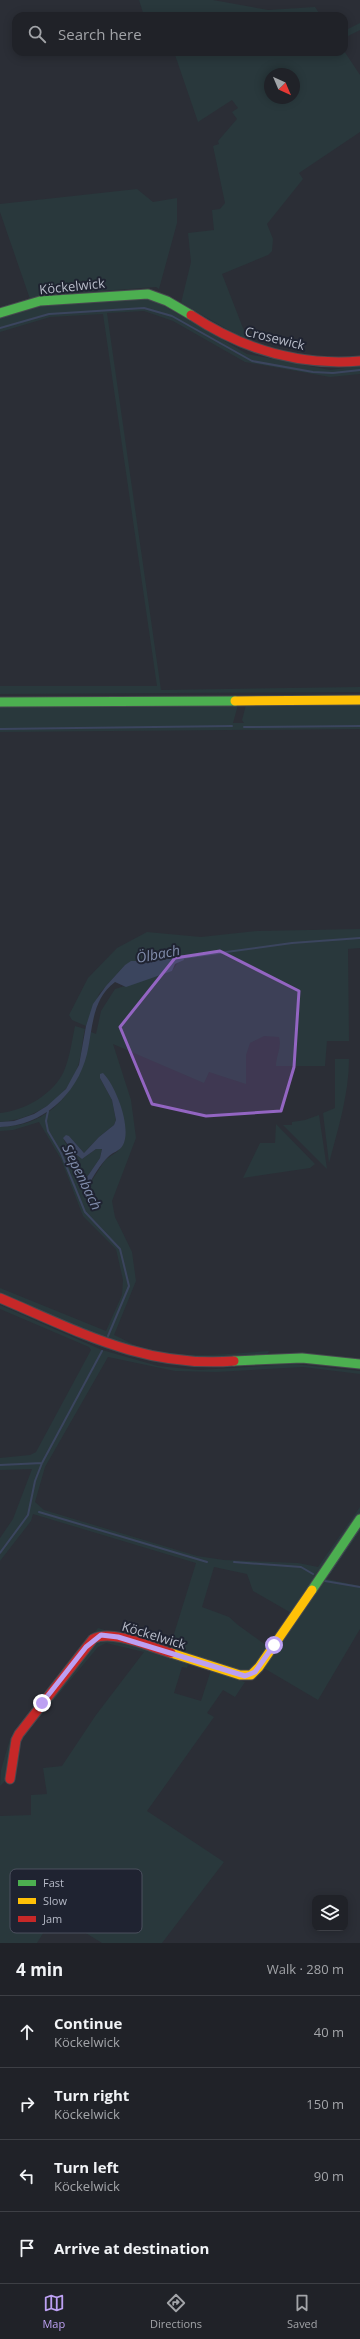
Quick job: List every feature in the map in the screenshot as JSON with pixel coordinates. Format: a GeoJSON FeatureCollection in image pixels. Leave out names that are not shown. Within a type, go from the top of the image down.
{"type":"FeatureCollection","features":[{"type":"Feature","properties":{"kind":"street","name":"Köckelwick"},"geometry":{"type":"LineString","coordinates":[[0,313],[40,301],[148,294]]}},
{"type":"Feature","properties":{"kind":"street","name":"Crosewick"},"geometry":{"type":"LineString","coordinates":[[148,294],[162,298],[218,333],[246,347],[322,362],[360,361]]}},
{"type":"Feature","properties":{"kind":"street"},"geometry":{"type":"LineString","coordinates":[[0,702],[360,700]]}},
{"type":"Feature","properties":{"kind":"street"},"geometry":{"type":"LineString","coordinates":[[0,1298],[94,1338],[137,1354],[161,1359],[204,1363],[302,1358],[360,1364]]}},
{"type":"Feature","properties":{"kind":"street","name":"Köckelwick"},"geometry":{"type":"LineString","coordinates":[[10,1779],[16,1740],[19,1734],[93,1640],[101,1635],[118,1637],[240,1675],[250,1675],[259,1667],[360,1519]]}},
{"type":"Feature","properties":{"kind":"highlighted area"},"geometry":{"type":"Polygon","coordinates":[[[220,951],[299,991],[294,1067],[281,1111],[206,1116],[152,1104],[120,1027],[175,958],[220,951]]]}},
{"type":"Feature","properties":{"kind":"shaded area"},"geometry":{"type":"Polygon","coordinates":[[[139,0],[213,0],[268,10],[315,7],[318,12],[143,12],[139,0]]]}},
{"type":"Feature","properties":{"kind":"shaded area"},"geometry":{"type":"Polygon","coordinates":[[[360,23],[360,30],[348,36],[348,29],[360,23]]]}},
{"type":"Feature","properties":{"kind":"shaded area"},"geometry":{"type":"Polygon","coordinates":[[[175,56],[347,56],[360,75],[360,132],[299,173],[303,179],[267,224],[273,239],[272,251],[268,255],[222,274],[248,341],[181,303],[191,262],[188,233],[214,230],[212,210],[220,209],[225,203],[213,146],[219,144],[218,141],[237,119],[232,112],[238,108],[232,100],[198,122],[175,56]]]}},
{"type":"Feature","properties":{"kind":"shaded area"},"geometry":{"type":"Polygon","coordinates":[[[137,189],[153,202],[177,198],[177,223],[159,289],[156,287],[45,295],[30,299],[0,212],[0,204],[137,189]]]}},
{"type":"Feature","properties":{"kind":"shaded area"},"geometry":{"type":"Polygon","coordinates":[[[151,298],[247,354],[330,370],[360,366],[360,374],[330,377],[245,362],[173,321],[144,311],[107,313],[161,690],[360,687],[360,692],[0,694],[0,686],[157,686],[103,314],[50,317],[0,332],[0,318],[45,305],[151,298]]]}},
{"type":"Feature","properties":{"kind":"shaded area"},"geometry":{"type":"Polygon","coordinates":[[[360,704],[360,729],[0,732],[0,707],[238,705],[233,723],[244,723],[242,720],[246,705],[360,704]]]}},
{"type":"Feature","properties":{"kind":"shaded area"},"geometry":{"type":"Polygon","coordinates":[[[360,929],[360,948],[348,949],[349,1041],[327,1041],[325,1066],[276,1066],[280,1045],[279,1037],[264,1036],[250,1043],[246,1055],[246,1084],[209,1072],[204,1083],[113,1044],[131,1100],[136,1138],[112,1201],[115,1217],[132,1252],[136,1281],[114,1335],[141,1348],[175,1354],[207,1355],[269,1351],[267,1355],[205,1360],[155,1355],[111,1341],[0,1294],[0,1288],[106,1331],[122,1295],[123,1280],[116,1249],[83,1216],[61,1159],[39,1122],[13,1130],[0,1131],[0,1127],[20,1125],[37,1119],[51,1110],[64,1098],[81,1068],[91,1032],[96,1034],[101,1011],[115,989],[172,971],[183,955],[154,961],[137,961],[125,965],[99,994],[86,1026],[72,1020],[69,1015],[88,978],[117,948],[147,932],[201,937],[257,931],[360,929]],[[100,1078],[112,1100],[116,1120],[114,1125],[99,1137],[84,1153],[69,1136],[65,1136],[64,1141],[73,1152],[82,1159],[96,1149],[102,1148],[100,1158],[83,1183],[89,1185],[105,1160],[118,1151],[120,1104],[114,1093],[100,1078]]]}},
{"type":"Feature","properties":{"kind":"shaded area"},"geometry":{"type":"Polygon","coordinates":[[[75,1026],[85,1029],[78,1066],[73,1078],[66,1088],[58,1098],[37,1112],[25,1117],[0,1122],[0,1113],[9,1112],[28,1105],[46,1094],[53,1087],[64,1071],[68,1060],[75,1026]]]}},
{"type":"Feature","properties":{"kind":"shaded area"},"geometry":{"type":"Polygon","coordinates":[[[335,1059],[349,1059],[349,1072],[342,1111],[329,1163],[323,1113],[335,1108],[335,1059]]]}},
{"type":"Feature","properties":{"kind":"shaded area"},"geometry":{"type":"Polygon","coordinates":[[[319,1115],[327,1169],[283,1125],[292,1125],[292,1122],[305,1120],[319,1115]]]}},
{"type":"Feature","properties":{"kind":"shaded area"},"geometry":{"type":"Polygon","coordinates":[[[276,1124],[315,1164],[310,1168],[243,1178],[260,1143],[275,1143],[276,1124]]]}},
{"type":"Feature","properties":{"kind":"shaded area"},"geometry":{"type":"Polygon","coordinates":[[[0,1305],[102,1350],[158,1366],[199,1370],[294,1364],[360,1371],[360,1374],[303,1367],[216,1372],[175,1371],[108,1357],[45,1467],[35,1502],[44,1510],[197,1556],[224,1560],[298,1563],[318,1567],[360,1507],[360,1531],[327,1579],[360,1586],[360,1629],[318,1700],[262,1667],[293,1614],[253,1591],[247,1574],[214,1567],[202,1607],[229,1617],[270,1648],[249,1674],[101,1635],[15,1735],[8,1778],[0,1786],[1,1770],[10,1739],[98,1628],[169,1650],[196,1563],[33,1514],[31,1521],[0,1561],[0,1538],[13,1519],[32,1469],[0,1470],[0,1458],[30,1455],[36,1452],[91,1350],[89,1347],[0,1309],[0,1305]]]}},
{"type":"Feature","properties":{"kind":"shaded area"},"geometry":{"type":"Polygon","coordinates":[[[108,1637],[189,1661],[187,1668],[182,1667],[174,1693],[201,1701],[211,1670],[245,1682],[235,1697],[223,1690],[207,1713],[214,1717],[147,1811],[224,1862],[162,1943],[102,1943],[86,1933],[142,1933],[142,1869],[10,1869],[10,1933],[43,1933],[37,1943],[0,1943],[0,1816],[31,1815],[31,1795],[47,1794],[43,1768],[62,1766],[96,1715],[144,1652],[106,1643],[98,1647],[22,1738],[18,1767],[14,1766],[19,1738],[95,1642],[108,1637]]]}},
{"type":"Feature","properties":{"kind":"water"},"geometry":{"type":"Polygon","coordinates":[[[183,955],[184,960],[175,964],[172,971],[126,987],[115,982],[107,989],[101,997],[94,1015],[87,1054],[82,1069],[75,1083],[66,1095],[56,1106],[30,1121],[0,1127],[0,1122],[14,1121],[34,1114],[47,1106],[66,1089],[79,1065],[86,1026],[93,1004],[106,986],[125,965],[131,961],[154,961],[183,955]]]}},
{"type":"Feature","properties":{"kind":"water"},"geometry":{"type":"Polygon","coordinates":[[[103,1073],[113,1087],[121,1108],[126,1128],[125,1138],[122,1147],[108,1157],[95,1174],[89,1185],[93,1193],[89,1195],[86,1194],[83,1183],[100,1158],[102,1149],[96,1149],[82,1159],[73,1152],[63,1138],[66,1135],[69,1136],[84,1153],[99,1137],[114,1125],[116,1120],[112,1100],[100,1078],[100,1074],[103,1073]]]}},
{"type":"Feature","properties":{"kind":"waterway"},"geometry":{"type":"LineString","coordinates":[[0,328],[49,314],[144,308],[172,316],[252,361],[313,372],[333,373],[360,370]]}},
{"type":"Feature","properties":{"kind":"waterway"},"geometry":{"type":"LineString","coordinates":[[0,729],[232,726]]}},
{"type":"Feature","properties":{"kind":"waterway"},"geometry":{"type":"LineString","coordinates":[[244,727],[360,726]]}},
{"type":"Feature","properties":{"kind":"waterway","name":"Ölbach"},"geometry":{"type":"LineString","coordinates":[[182,958],[292,943],[360,938]]}},
{"type":"Feature","properties":{"kind":"waterway","name":"Siepenbach"},"geometry":{"type":"LineString","coordinates":[[48,1111],[46,1121],[48,1131],[61,1153],[85,1212],[120,1249],[129,1286],[108,1336]]}},
{"type":"Feature","properties":{"kind":"waterway","name":"Siepenbach"},"geometry":{"type":"LineString","coordinates":[[0,1553],[28,1515],[35,1481],[42,1463],[102,1351]]}},
{"type":"Feature","properties":{"kind":"waterway"},"geometry":{"type":"LineString","coordinates":[[0,1465],[42,1463]]}},
{"type":"Feature","properties":{"kind":"waterway"},"geometry":{"type":"LineString","coordinates":[[39,1512],[207,1562]]}},
{"type":"Feature","properties":{"kind":"waterway"},"geometry":{"type":"LineString","coordinates":[[329,1573],[360,1527]]}},
{"type":"Feature","properties":{"kind":"waterway"},"geometry":{"type":"LineString","coordinates":[[234,1562],[301,1567],[313,1574]]}},
{"type":"Feature","properties":{"kind":"waterway"},"geometry":{"type":"LineString","coordinates":[[325,1581],[360,1587]]}},
{"type":"Feature","properties":{"kind":"traffic: fast"},"geometry":{"type":"LineString","coordinates":[[0,313],[40,301],[148,294],[167,301],[191,315]]}},
{"type":"Feature","properties":{"kind":"traffic: fast"},"geometry":{"type":"LineString","coordinates":[[0,702],[235,701]]}},
{"type":"Feature","properties":{"kind":"traffic: fast"},"geometry":{"type":"LineString","coordinates":[[234,1361],[302,1358],[360,1364]]}},
{"type":"Feature","properties":{"kind":"traffic: fast"},"geometry":{"type":"LineString","coordinates":[[312,1590],[360,1519]]}},
{"type":"Feature","properties":{"kind":"traffic: slow"},"geometry":{"type":"LineString","coordinates":[[235,701],[360,700]]}},
{"type":"Feature","properties":{"kind":"traffic: slow"},"geometry":{"type":"LineString","coordinates":[[171,1653],[240,1675],[251,1675],[259,1667],[312,1590]]}},
{"type":"Feature","properties":{"kind":"traffic: jam"},"geometry":{"type":"LineString","coordinates":[[191,315],[230,337],[272,353],[315,361],[360,361]]}},
{"type":"Feature","properties":{"kind":"traffic: jam"},"geometry":{"type":"LineString","coordinates":[[0,1298],[85,1335],[142,1353],[171,1359],[201,1362],[234,1361]]}},
{"type":"Feature","properties":{"kind":"traffic: jam"},"geometry":{"type":"LineString","coordinates":[[10,1779],[16,1740],[19,1734],[93,1639],[101,1636],[120,1637],[171,1653]]}},
{"type":"Feature","properties":{"kind":"route"},"geometry":{"type":"LineString","coordinates":[[42,1703],[86,1647],[101,1635],[118,1637],[245,1676],[255,1672],[274,1645]]}}]}
